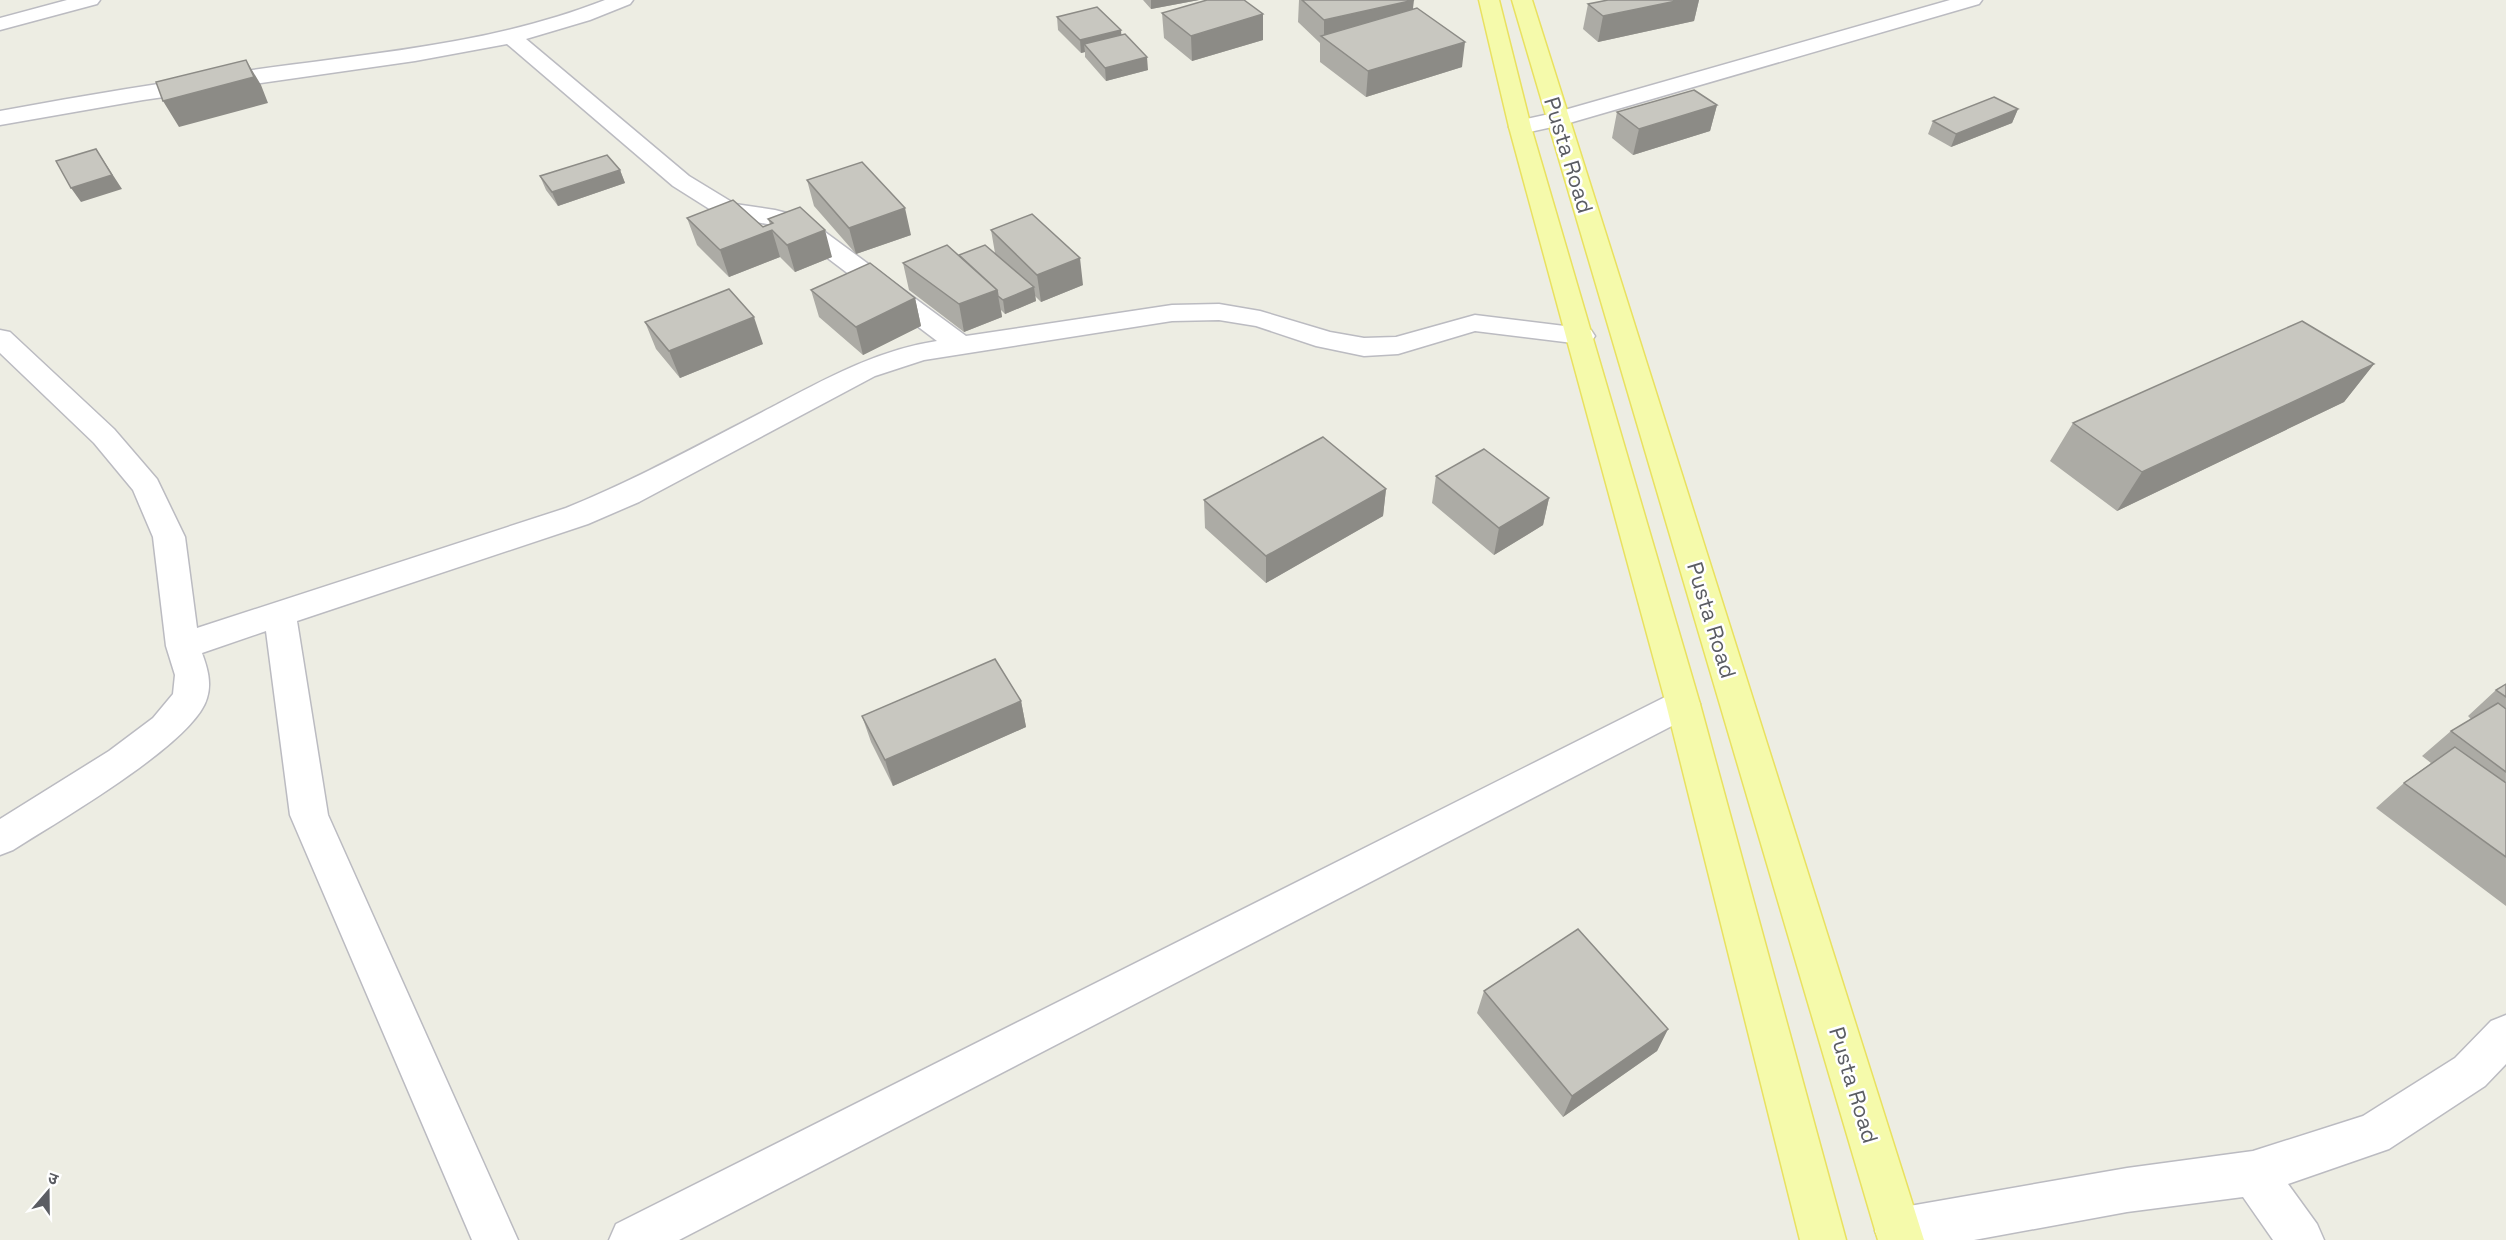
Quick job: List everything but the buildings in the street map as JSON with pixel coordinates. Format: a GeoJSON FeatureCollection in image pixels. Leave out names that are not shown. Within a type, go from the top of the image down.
{"type":"FeatureCollection","features":[{"type":"Feature","properties":{"kind":"main road","name":"Pusta Road"},"geometry":{"type":"LineString","coordinates":[[1489,0],[1520,128],[1581,336],[1683,704],[1823,1240]]}},
{"type":"Feature","properties":{"kind":"main road","name":"Pusta Road"},"geometry":{"type":"LineString","coordinates":[[1522,0],[1900,1235]]}},
{"type":"Feature","properties":{"kind":"street"},"geometry":{"type":"LineString","coordinates":[[0,24],[90,0]]}},
{"type":"Feature","properties":{"kind":"street"},"geometry":{"type":"LineString","coordinates":[[0,118],[60,105],[399,58],[512,38],[588,15],[623,0]]}},
{"type":"Feature","properties":{"kind":"street"},"geometry":{"type":"LineString","coordinates":[[1520,128],[1972,0]]}},
{"type":"Feature","properties":{"kind":"street"},"geometry":{"type":"LineString","coordinates":[[512,38],[681,181],[728,210],[775,217],[797,223],[960,345]]}},
{"type":"Feature","properties":{"kind":"street"},"geometry":{"type":"LineString","coordinates":[[183,646],[577,516],[628,495],[865,370],[921,352],[1172,313],[1219,312],[1260,320],[1326,340],[1364,347],[1398,345],[1475,323],[1581,336]]}},
{"type":"Feature","properties":{"kind":"street"},"geometry":{"type":"LineString","coordinates":[[0,338],[104,436],[146,486],[169,537],[183,646],[192,675],[190,698],[165,728],[122,761],[0,841]]}},
{"type":"Feature","properties":{"kind":"street"},"geometry":{"type":"LineString","coordinates":[[280,614],[309,815],[495,1240]]}},
{"type":"Feature","properties":{"kind":"street"},"geometry":{"type":"LineString","coordinates":[[632,1240],[1683,704]]}},
{"type":"Feature","properties":{"kind":"street"},"geometry":{"type":"LineString","coordinates":[[1900,1235],[2127,1190],[2253,1173],[2374,1134],[2470,1072],[2506,1035]]}},
{"type":"Feature","properties":{"kind":"street"},"geometry":{"type":"LineString","coordinates":[[2253,1173],[2301,1240]]}}]}
